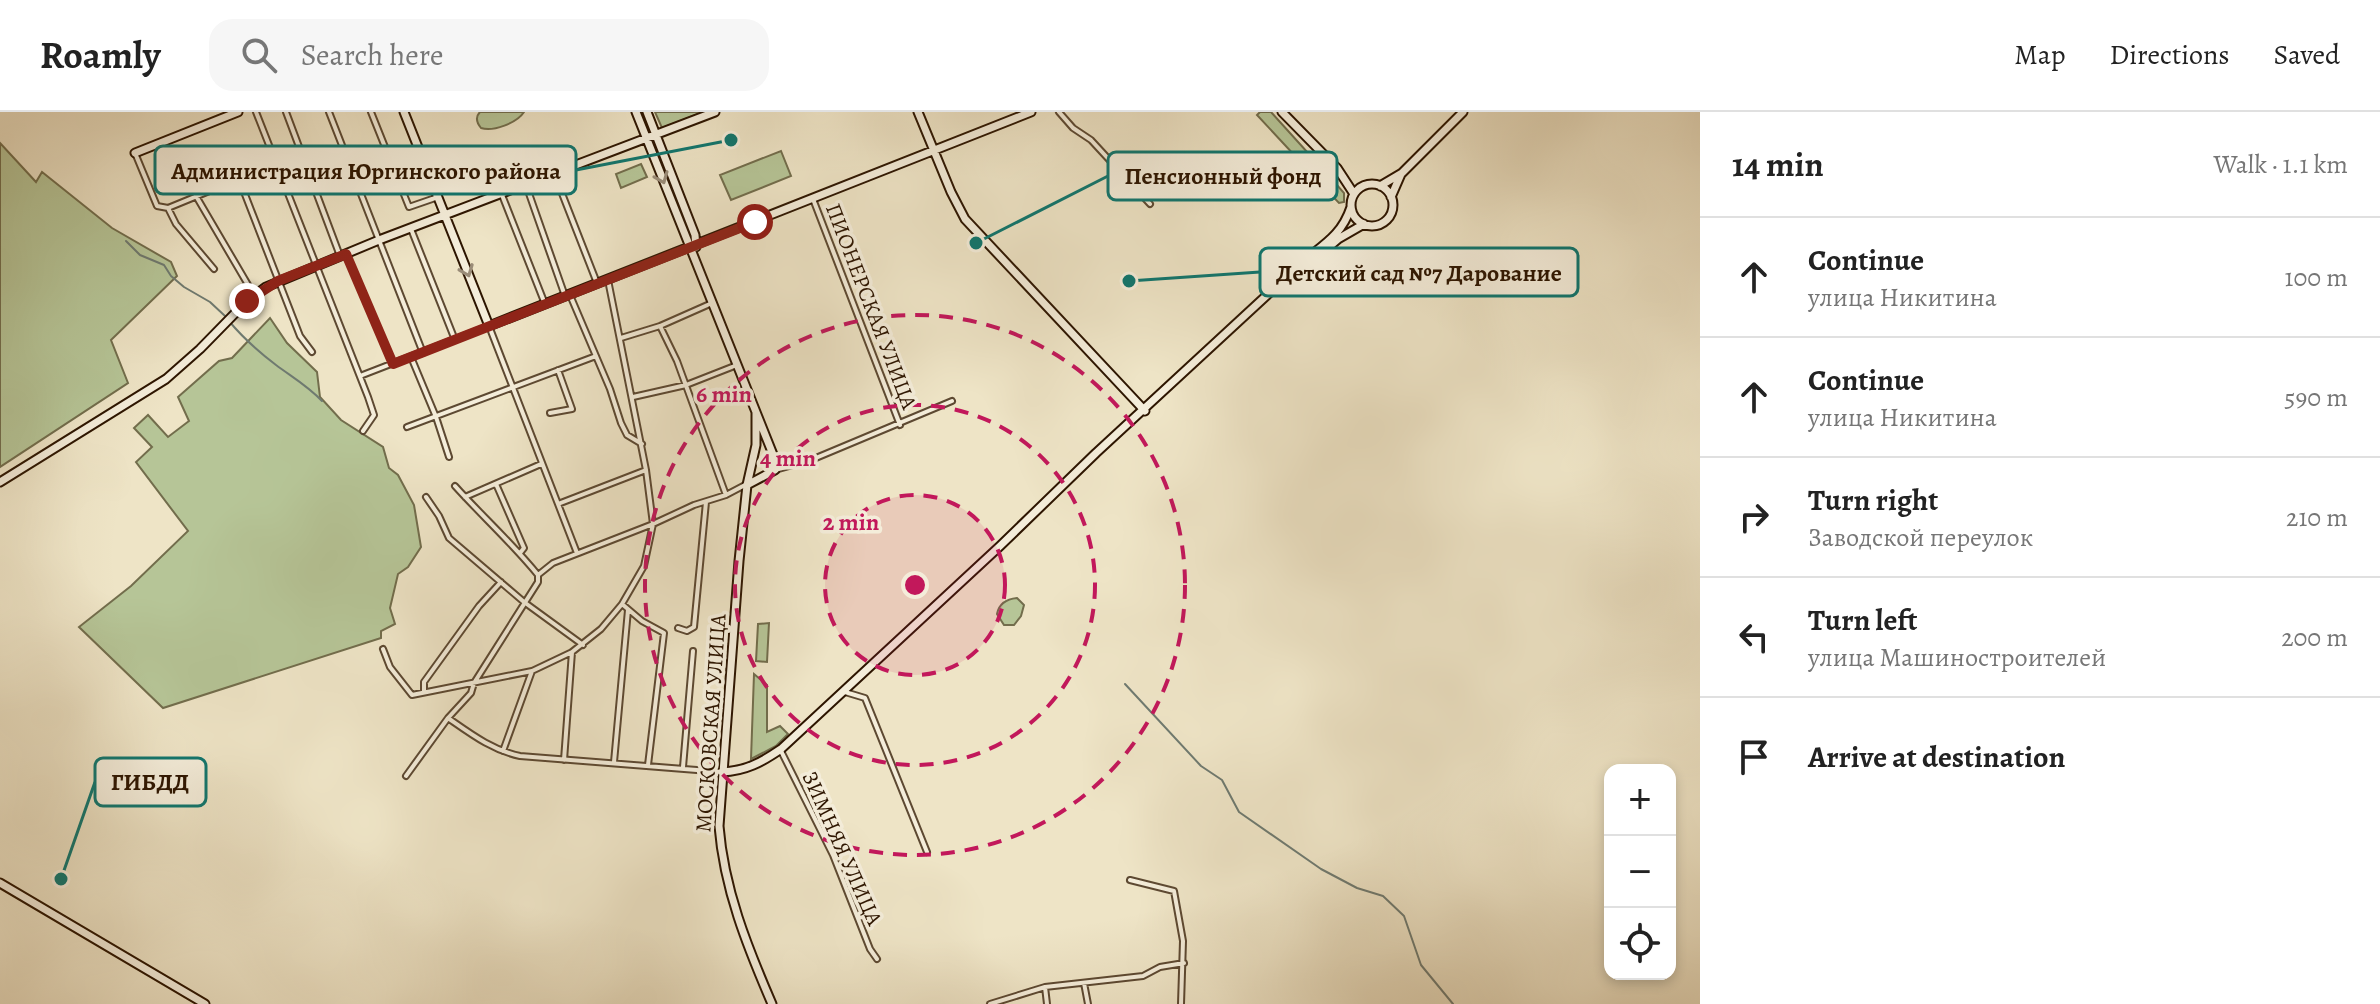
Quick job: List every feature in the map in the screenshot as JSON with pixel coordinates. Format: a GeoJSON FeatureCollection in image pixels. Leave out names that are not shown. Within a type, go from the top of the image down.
{"type":"FeatureCollection","features":[{"type":"Feature","properties":{"kind":"main road"},"geometry":{"type":"LineString","coordinates":[[135,153],[238,112]]}},
{"type":"Feature","properties":{"kind":"main road"},"geometry":{"type":"LineString","coordinates":[[404,112],[489,326],[1031,112]]}},
{"type":"Feature","properties":{"kind":"main road"},"geometry":{"type":"LineString","coordinates":[[636,112],[695,245]]}},
{"type":"Feature","properties":{"kind":"main road"},"geometry":{"type":"LineString","coordinates":[[647,112],[695,235],[695,245]]}},
{"type":"Feature","properties":{"kind":"main road"},"geometry":{"type":"LineString","coordinates":[[655,134],[706,112]]}},
{"type":"Feature","properties":{"kind":"main road"},"geometry":{"type":"LineString","coordinates":[[0,482],[166,379],[243,304],[278,281],[715,112]]}},
{"type":"Feature","properties":{"kind":"main road"},"geometry":{"type":"LineString","coordinates":[[920,112],[959,212],[1145,409]]}},
{"type":"Feature","properties":{"kind":"main road"},"geometry":{"type":"LineString","coordinates":[[1285,112],[1349,179],[1362,187]]}},
{"type":"Feature","properties":{"kind":"main road"},"geometry":{"type":"LineString","coordinates":[[1285,112],[1337,168],[1354,194]]}},
{"type":"Feature","properties":{"kind":"main road"},"geometry":{"type":"LineString","coordinates":[[1380,186],[1402,173],[1463,112]]}},
{"type":"Feature","properties":{"kind":"main road"},"geometry":{"type":"LineString","coordinates":[[1351,207],[1355,217],[1364,224],[1378,225],[1388,217],[1391,197],[1402,173]]}},
{"type":"Feature","properties":{"kind":"main road"},"geometry":{"type":"LineString","coordinates":[[722,772],[753,766],[781,749],[1305,260],[1341,230],[1354,194],[1362,187],[1380,186],[1391,197]]}},
{"type":"Feature","properties":{"kind":"main road"},"geometry":{"type":"LineString","coordinates":[[1145,409],[1338,239],[1364,224]]}},
{"type":"Feature","properties":{"kind":"main road","name":"МОСКОВСКАЯ УЛИЦА"},"geometry":{"type":"LineString","coordinates":[[695,245],[696,258],[774,457],[775,470]]}},
{"type":"Feature","properties":{"kind":"main road","name":"МОСКОВСКАЯ УЛИЦА"},"geometry":{"type":"LineString","coordinates":[[756,413],[756,445],[747,485],[719,826],[731,898],[772,1004]]}},
{"type":"Feature","properties":{"kind":"main road"},"geometry":{"type":"LineString","coordinates":[[756,445],[760,440],[768,441]]}},
{"type":"Feature","properties":{"kind":"main road"},"geometry":{"type":"LineString","coordinates":[[747,485],[775,470]]}},
{"type":"Feature","properties":{"kind":"main road"},"geometry":{"type":"LineString","coordinates":[[749,472],[752,478],[759,480]]}},
{"type":"Feature","properties":{"kind":"main road"},"geometry":{"type":"LineString","coordinates":[[0,883],[205,1004]]}},
{"type":"Feature","properties":{"kind":"street"},"geometry":{"type":"LineString","coordinates":[[256,112],[374,415],[363,431]]}},
{"type":"Feature","properties":{"kind":"street"},"geometry":{"type":"LineString","coordinates":[[286,112],[343,255],[393,364]]}},
{"type":"Feature","properties":{"kind":"street"},"geometry":{"type":"LineString","coordinates":[[329,112],[423,353]]}},
{"type":"Feature","properties":{"kind":"street"},"geometry":{"type":"LineString","coordinates":[[371,112],[409,207],[438,197]]}},
{"type":"Feature","properties":{"kind":"street"},"geometry":{"type":"LineString","coordinates":[[1059,112],[1073,128],[1091,140],[1150,204]]}},
{"type":"Feature","properties":{"kind":"street"},"geometry":{"type":"LineString","coordinates":[[135,153],[157,206],[168,208],[275,164]]}},
{"type":"Feature","properties":{"kind":"street"},"geometry":{"type":"LineString","coordinates":[[554,173],[598,284]]}},
{"type":"Feature","properties":{"kind":"street"},"geometry":{"type":"LineString","coordinates":[[239,179],[300,336],[312,352]]}},
{"type":"Feature","properties":{"kind":"street"},"geometry":{"type":"LineString","coordinates":[[526,184],[621,423],[627,435],[642,444]]}},
{"type":"Feature","properties":{"kind":"street"},"geometry":{"type":"LineString","coordinates":[[501,194],[545,304]]}},
{"type":"Feature","properties":{"kind":"street"},"geometry":{"type":"LineString","coordinates":[[196,196],[254,295]]}},
{"type":"Feature","properties":{"kind":"street","name":"ПИОНЕРСКАЯ УЛИЦА"},"geometry":{"type":"LineString","coordinates":[[813,199],[900,425]]}},
{"type":"Feature","properties":{"kind":"street"},"geometry":{"type":"LineString","coordinates":[[168,208],[176,224],[214,269]]}},
{"type":"Feature","properties":{"kind":"street"},"geometry":{"type":"LineString","coordinates":[[411,229],[455,340]]}},
{"type":"Feature","properties":{"kind":"street"},"geometry":{"type":"LineString","coordinates":[[383,649],[390,667],[412,695],[532,671],[583,645],[622,604],[644,566],[653,524],[642,444],[608,280]]}},
{"type":"Feature","properties":{"kind":"street"},"geometry":{"type":"LineString","coordinates":[[621,338],[660,326],[713,303]]}},
{"type":"Feature","properties":{"kind":"street"},"geometry":{"type":"LineString","coordinates":[[360,376],[489,326],[577,553]]}},
{"type":"Feature","properties":{"kind":"street"},"geometry":{"type":"LineString","coordinates":[[660,326],[677,361],[726,495]]}},
{"type":"Feature","properties":{"kind":"street"},"geometry":{"type":"LineString","coordinates":[[407,427],[596,356]]}},
{"type":"Feature","properties":{"kind":"street"},"geometry":{"type":"LineString","coordinates":[[411,357],[449,457]]}},
{"type":"Feature","properties":{"kind":"street"},"geometry":{"type":"LineString","coordinates":[[633,397],[686,385],[737,365]]}},
{"type":"Feature","properties":{"kind":"street"},"geometry":{"type":"LineString","coordinates":[[550,413],[572,409],[558,370]]}},
{"type":"Feature","properties":{"kind":"street"},"geometry":{"type":"LineString","coordinates":[[775,470],[811,460],[952,401]]}},
{"type":"Feature","properties":{"kind":"street"},"geometry":{"type":"LineString","coordinates":[[465,497],[541,464]]}},
{"type":"Feature","properties":{"kind":"street"},"geometry":{"type":"LineString","coordinates":[[558,504],[646,470]]}},
{"type":"Feature","properties":{"kind":"street"},"geometry":{"type":"LineString","coordinates":[[496,484],[524,548],[520,553]]}},
{"type":"Feature","properties":{"kind":"street"},"geometry":{"type":"LineString","coordinates":[[538,575],[553,563],[747,485]]}},
{"type":"Feature","properties":{"kind":"street"},"geometry":{"type":"LineString","coordinates":[[406,776],[448,718],[471,693],[474,683],[538,582],[538,575],[520,553],[455,486]]}},
{"type":"Feature","properties":{"kind":"street"},"geometry":{"type":"LineString","coordinates":[[426,497],[449,538],[524,602],[583,645]]}},
{"type":"Feature","properties":{"kind":"street"},"geometry":{"type":"LineString","coordinates":[[678,628],[687,631],[694,627],[706,502]]}},
{"type":"Feature","properties":{"kind":"street"},"geometry":{"type":"LineString","coordinates":[[424,692],[424,682],[479,606],[501,582]]}},
{"type":"Feature","properties":{"kind":"street"},"geometry":{"type":"LineString","coordinates":[[622,604],[642,621],[664,633],[648,765]]}},
{"type":"Feature","properties":{"kind":"street"},"geometry":{"type":"LineString","coordinates":[[614,762],[628,610]]}},
{"type":"Feature","properties":{"kind":"street"},"geometry":{"type":"LineString","coordinates":[[683,767],[693,651]]}},
{"type":"Feature","properties":{"kind":"street"},"geometry":{"type":"LineString","coordinates":[[564,760],[572,652]]}},
{"type":"Feature","properties":{"kind":"street"},"geometry":{"type":"LineString","coordinates":[[502,752],[532,671]]}},
{"type":"Feature","properties":{"kind":"street"},"geometry":{"type":"LineString","coordinates":[[842,691],[865,698],[927,852]]}},
{"type":"Feature","properties":{"kind":"street"},"geometry":{"type":"LineString","coordinates":[[448,718],[502,752],[520,756],[722,772]]}},
{"type":"Feature","properties":{"kind":"street","name":"ЗИМНЯЯ УЛИЦА"},"geometry":{"type":"LineString","coordinates":[[781,749],[833,855],[870,949],[877,959]]}},
{"type":"Feature","properties":{"kind":"street"},"geometry":{"type":"LineString","coordinates":[[1130,880],[1174,891],[1183,941],[1181,1004]]}},
{"type":"Feature","properties":{"kind":"street"},"geometry":{"type":"LineString","coordinates":[[990,1004],[1045,987],[1143,976],[1160,967],[1184,963]]}},
{"type":"Feature","properties":{"kind":"street"},"geometry":{"type":"LineString","coordinates":[[1084,983],[1088,1004]]}},
{"type":"Feature","properties":{"kind":"street"},"geometry":{"type":"LineString","coordinates":[[1045,987],[1047,1004]]}},
{"type":"Feature","properties":{"kind":"green space"},"geometry":{"type":"Polygon","coordinates":[[[480,112],[524,112],[510,123],[486,129],[481,128],[478,122],[480,112]]]}},
{"type":"Feature","properties":{"kind":"green space"},"geometry":{"type":"Polygon","coordinates":[[[655,112],[703,112],[662,128],[655,112]]]}},
{"type":"Feature","properties":{"kind":"green space"},"geometry":{"type":"Polygon","coordinates":[[[1271,112],[1318,164],[1310,172],[1257,115],[1271,112]]]}},
{"type":"Feature","properties":{"kind":"green space"},"geometry":{"type":"Polygon","coordinates":[[[0,143],[36,182],[42,172],[112,228],[171,262],[177,276],[111,340],[128,383],[0,467],[0,143]]]}},
{"type":"Feature","properties":{"kind":"green space"},"geometry":{"type":"Polygon","coordinates":[[[781,151],[791,176],[731,200],[720,175],[781,151]]]}},
{"type":"Feature","properties":{"kind":"green space"},"geometry":{"type":"Polygon","coordinates":[[[641,164],[647,177],[621,188],[616,174],[641,164]]]}},
{"type":"Feature","properties":{"kind":"green space"},"geometry":{"type":"Polygon","coordinates":[[[1324,170],[1344,193],[1344,202],[1339,203],[1315,178],[1324,170]]]}},
{"type":"Feature","properties":{"kind":"green space"},"geometry":{"type":"Polygon","coordinates":[[[270,318],[287,343],[317,372],[320,397],[341,420],[383,447],[389,468],[398,475],[414,505],[421,547],[408,567],[398,574],[390,608],[395,624],[381,631],[381,638],[163,708],[79,627],[131,586],[188,531],[136,462],[152,447],[134,428],[148,415],[168,437],[189,421],[178,397],[219,361],[232,358],[270,318]]]}},
{"type":"Feature","properties":{"kind":"green space"},"geometry":{"type":"Polygon","coordinates":[[[1017,598],[1024,605],[1021,616],[1014,625],[1004,625],[997,614],[998,610],[1004,602],[1017,598]]]}},
{"type":"Feature","properties":{"kind":"green space"},"geometry":{"type":"Polygon","coordinates":[[[769,623],[767,662],[756,661],[758,624],[769,623]]]}},
{"type":"Feature","properties":{"kind":"green space"},"geometry":{"type":"Polygon","coordinates":[[[754,674],[767,685],[767,732],[780,726],[788,734],[776,746],[751,759],[754,674]]]}},
{"type":"Feature","properties":{"kind":"waterway"},"geometry":{"type":"LineString","coordinates":[[126,241],[140,255],[164,265],[184,287],[210,302],[225,316]]}},
{"type":"Feature","properties":{"kind":"waterway"},"geometry":{"type":"LineString","coordinates":[[229,321],[257,350],[322,401]]}},
{"type":"Feature","properties":{"kind":"waterway"},"geometry":{"type":"LineString","coordinates":[[1125,684],[1201,766],[1222,780],[1239,812],[1321,869],[1357,888],[1383,896],[1404,916],[1421,965],[1453,1004]]}},
{"type":"Feature","properties":{"kind":"place","name":"Администрация Юргинского района"},"geometry":{"type":"Point","coordinates":[731,140]}},
{"type":"Feature","properties":{"kind":"place","name":"Пенсионный фонд"},"geometry":{"type":"Point","coordinates":[976,243]}},
{"type":"Feature","properties":{"kind":"place","name":"Детский сад №7 Дарование"},"geometry":{"type":"Point","coordinates":[1129,281]}},
{"type":"Feature","properties":{"kind":"place","name":"ГИБДД"},"geometry":{"type":"Point","coordinates":[61,879]}},
{"type":"Feature","properties":{"kind":"route"},"geometry":{"type":"LineString","coordinates":[[247,301],[278,281],[346,254],[393,364],[755,222]]}}]}
